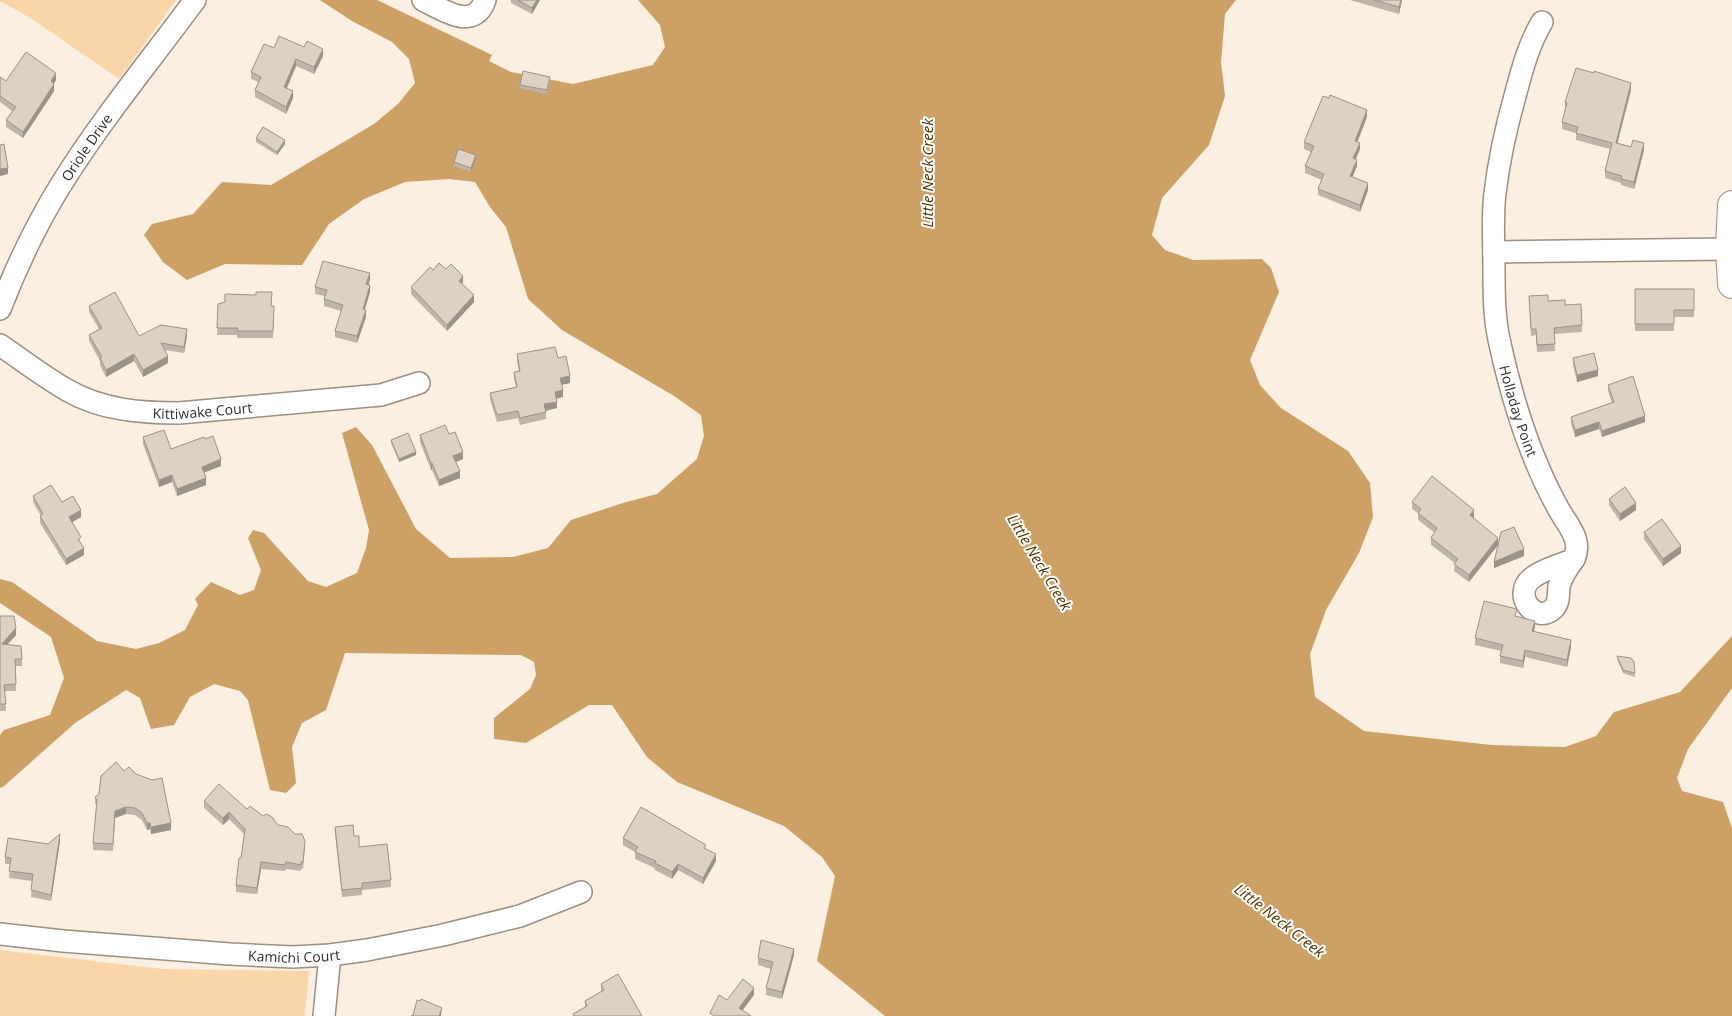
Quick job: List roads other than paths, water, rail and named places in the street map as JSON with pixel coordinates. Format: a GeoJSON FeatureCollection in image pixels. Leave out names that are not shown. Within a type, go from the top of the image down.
{"type":"FeatureCollection","features":[{"type":"Feature","properties":{"kind":"street","name":"Oriole Drive"},"geometry":{"type":"LineString","coordinates":[[0,309],[34,231],[62,182],[126,91],[195,0]]}},
{"type":"Feature","properties":{"kind":"street"},"geometry":{"type":"LineString","coordinates":[[428,1],[456,16],[464,18],[474,14],[481,8],[485,0]]}},
{"type":"Feature","properties":{"kind":"street","name":"Holladay Point"},"geometry":{"type":"LineString","coordinates":[[1542,22],[1525,59],[1508,122],[1494,195],[1494,306],[1502,351],[1515,402],[1540,472],[1557,508],[1577,542],[1577,552],[1574,559]]}},
{"type":"Feature","properties":{"kind":"street"},"geometry":{"type":"LineString","coordinates":[[1732,205],[1730,249],[1732,284]]}},
{"type":"Feature","properties":{"kind":"street"},"geometry":{"type":"LineString","coordinates":[[1494,252],[1730,249]]}},
{"type":"Feature","properties":{"kind":"street","name":"Kittiwake Court"},"geometry":{"type":"LineString","coordinates":[[0,345],[68,391],[119,409],[149,413],[179,413],[382,395],[419,383]]}},
{"type":"Feature","properties":{"kind":"street","name":"Kamichi Court"},"geometry":{"type":"LineString","coordinates":[[0,934],[63,941],[230,954],[293,957],[330,955],[443,935],[520,916],[581,892]]}},
{"type":"Feature","properties":{"kind":"street"},"geometry":{"type":"LineString","coordinates":[[324,1016],[330,955]]}},
{"type":"Feature","properties":{"kind":"water","name":"Little Neck Creek"},"geometry":{"type":"Polygon","coordinates":[[[320,0],[377,0],[492,55],[489,61],[511,72],[573,84],[653,65],[665,47],[660,25],[638,0],[1236,0],[1225,14],[1221,62],[1225,96],[1209,145],[1162,198],[1152,235],[1165,250],[1193,260],[1262,259],[1271,268],[1279,292],[1250,360],[1260,385],[1281,408],[1348,451],[1370,483],[1373,517],[1359,553],[1326,610],[1310,654],[1315,697],[1364,731],[1492,745],[1565,747],[1596,736],[1614,712],[1680,692],[1732,636],[1732,688],[1688,749],[1677,778],[1682,791],[1723,802],[1732,828],[1732,1016],[885,1016],[817,961],[835,876],[822,857],[784,826],[677,782],[647,757],[612,705],[589,705],[526,743],[494,739],[494,718],[530,689],[536,675],[534,662],[521,655],[345,653],[326,710],[302,723],[292,747],[296,783],[286,793],[270,790],[248,700],[240,691],[214,684],[190,697],[174,725],[151,729],[140,698],[126,690],[75,723],[0,788],[0,735],[4,730],[50,715],[64,678],[51,637],[0,603],[0,579],[12,582],[97,641],[136,649],[159,643],[185,630],[198,605],[195,599],[211,582],[240,595],[254,590],[261,570],[248,538],[253,530],[264,533],[308,581],[326,587],[357,573],[366,548],[369,530],[342,433],[356,427],[372,445],[416,529],[450,558],[513,557],[548,548],[571,520],[657,494],[697,459],[704,436],[701,415],[674,396],[562,330],[528,299],[506,227],[490,207],[475,182],[449,179],[405,182],[364,199],[329,224],[302,265],[225,264],[187,280],[163,262],[144,235],[152,224],[193,214],[222,182],[271,185],[374,124],[398,104],[415,83],[409,59],[392,42],[352,21],[320,0]]]}}]}
